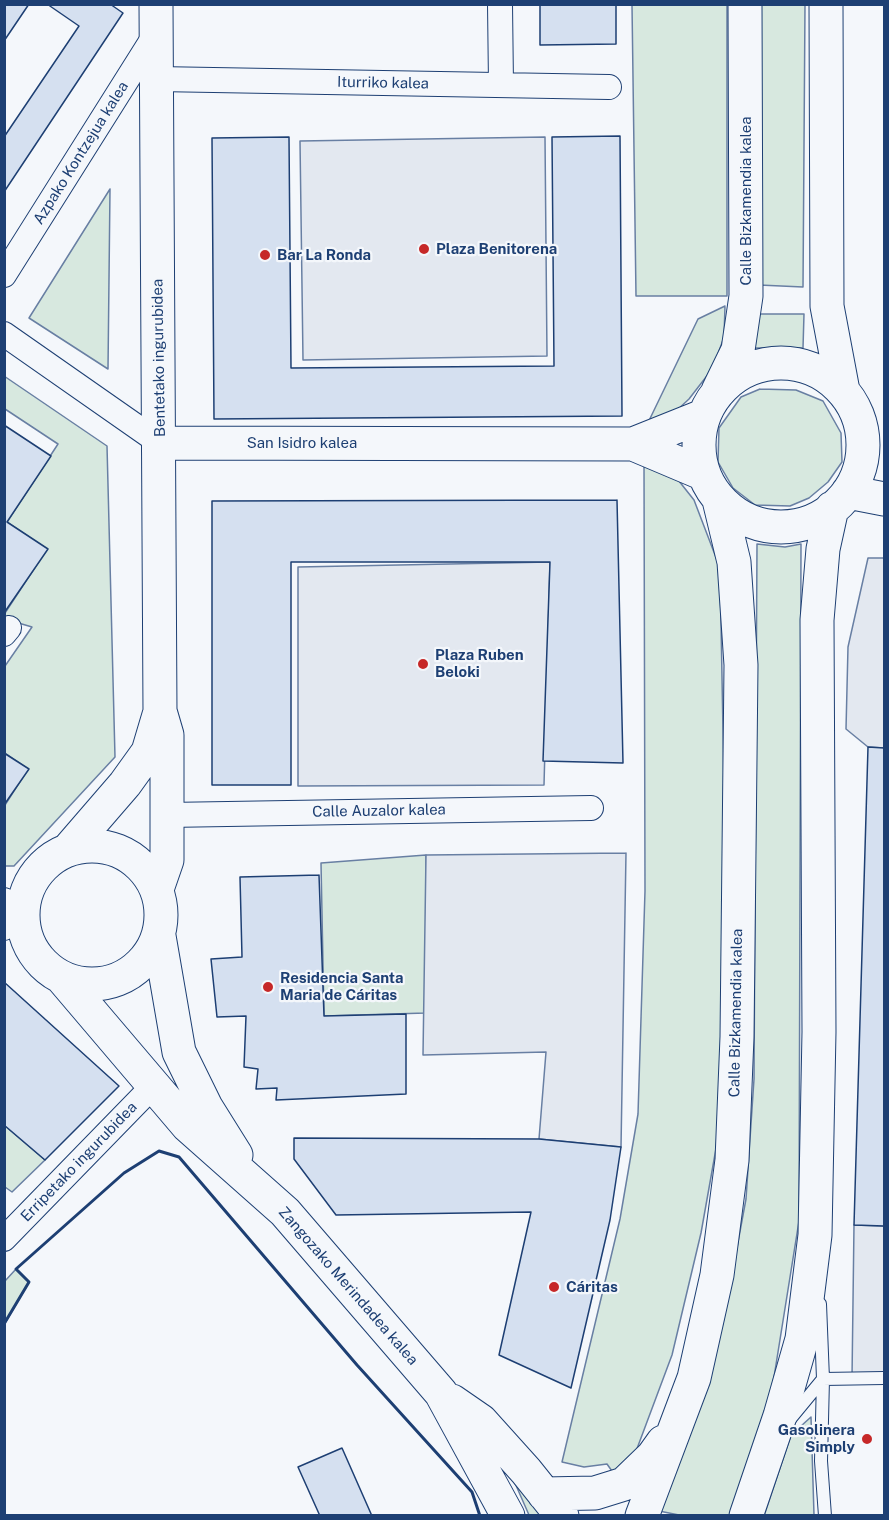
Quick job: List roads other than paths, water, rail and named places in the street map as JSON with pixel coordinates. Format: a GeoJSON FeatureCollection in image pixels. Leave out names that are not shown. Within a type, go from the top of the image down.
{"type":"FeatureCollection","features":[{"type":"Feature","properties":{"kind":"main road","name":"Calle Bizkamendia kalea"},"geometry":{"type":"LineString","coordinates":[[711,404],[738,350],[746,296],[745,4]]}},
{"type":"Feature","properties":{"kind":"main road"},"geometry":{"type":"LineString","coordinates":[[826,4],[827,306],[843,391]]}},
{"type":"Feature","properties":{"kind":"main road","name":"Bentetako ingurubidea"},"geometry":{"type":"LineString","coordinates":[[68,850],[125,784],[148,753],[160,711],[157,18]]}},
{"type":"Feature","properties":{"kind":"main road"},"geometry":{"type":"LineString","coordinates":[[746,1515],[772,1440],[802,1339],[815,1235],[819,1032],[817,620],[823,549],[840,500],[858,473],[874,461],[855,409],[843,391],[821,373],[795,363],[766,364],[740,373],[711,404],[699,435],[699,454],[712,487],[739,516],[762,525],[778,526],[811,521],[840,500],[885,499]]}},
{"type":"Feature","properties":{"kind":"main road","name":"San Isidro kalea"},"geometry":{"type":"LineString","coordinates":[[160,443],[633,444],[711,404]]}},
{"type":"Feature","properties":{"kind":"main road","name":"San Isidro kalea"},"geometry":{"type":"LineString","coordinates":[[633,444],[712,487]]}},
{"type":"Feature","properties":{"kind":"main road","name":"Calle Bizkamendia kalea"},"geometry":{"type":"LineString","coordinates":[[642,1515],[694,1378],[717,1275],[732,1160],[737,1037],[741,665],[734,562],[712,487]]}},
{"type":"Feature","properties":{"kind":"main road","name":"Bentetako ingurubidea"},"geometry":{"type":"LineString","coordinates":[[157,889],[167,860],[167,735],[160,711]]}},
{"type":"Feature","properties":{"kind":"main road"},"geometry":{"type":"LineString","coordinates":[[88,846],[110,848],[130,856],[146,871],[157,889],[162,912],[159,936],[148,957],[131,973],[109,983],[86,985],[63,979],[47,968],[34,954],[14,914],[36,874],[50,860],[68,850],[88,846]]}},
{"type":"Feature","properties":{"kind":"main road","name":"Zangozako Merindadea kalea"},"geometry":{"type":"LineString","coordinates":[[159,936],[179,1052],[206,1107],[252,1181]]}},
{"type":"Feature","properties":{"kind":"main road","name":"Zangozako Merindadea kalea"},"geometry":{"type":"LineString","coordinates":[[63,979],[188,1126],[285,1212],[441,1393],[508,1515]]}},
{"type":"Feature","properties":{"kind":"main road","name":"Zangozako Merindadea kalea"},"geometry":{"type":"LineString","coordinates":[[441,1393],[481,1421],[553,1505]]}},
{"type":"Feature","properties":{"kind":"main road"},"geometry":{"type":"LineString","coordinates":[[553,1505],[624,1484],[653,1456],[681,1416]]}},
{"type":"Feature","properties":{"kind":"street"},"geometry":{"type":"LineString","coordinates":[[500,4],[501,85]]}},
{"type":"Feature","properties":{"kind":"street","name":"Azpako Kontzejua kalea"},"geometry":{"type":"LineString","coordinates":[[4,275],[157,18]]}},
{"type":"Feature","properties":{"kind":"street","name":"Iturriko kalea"},"geometry":{"type":"LineString","coordinates":[[157,79],[609,87]]}},
{"type":"Feature","properties":{"kind":"street"},"geometry":{"type":"LineString","coordinates":[[4,334],[160,443]]}},
{"type":"Feature","properties":{"kind":"street","name":"Calle Auzalor kalea"},"geometry":{"type":"LineString","coordinates":[[166,815],[591,808]]}},
{"type":"Feature","properties":{"kind":"street","name":"Erripetako ingurubidea"},"geometry":{"type":"LineString","coordinates":[[6,1234],[153,1086]]}},
{"type":"Feature","properties":{"kind":"lane"},"geometry":{"type":"LineString","coordinates":[[815,1235],[824,1379],[821,1461],[825,1515]]}},
{"type":"Feature","properties":{"kind":"lane"},"geometry":{"type":"LineString","coordinates":[[772,1440],[824,1379],[885,1378]]}},
{"type":"Feature","properties":{"kind":"place","name":"Plaza Benitorena"},"geometry":{"type":"Point","coordinates":[424,249]}},
{"type":"Feature","properties":{"kind":"place","name":"Bar La Ronda"},"geometry":{"type":"Point","coordinates":[265,255]}},
{"type":"Feature","properties":{"kind":"place","name":"Plaza Ruben Beloki"},"geometry":{"type":"Point","coordinates":[423,664]}},
{"type":"Feature","properties":{"kind":"place","name":"Residencia Santa Maria de Cáritas"},"geometry":{"type":"Point","coordinates":[268,987]}},
{"type":"Feature","properties":{"kind":"place","name":"Cáritas"},"geometry":{"type":"Point","coordinates":[554,1287]}},
{"type":"Feature","properties":{"kind":"place","name":"Gasolinera Simply"},"geometry":{"type":"Point","coordinates":[867,1439]}}]}
